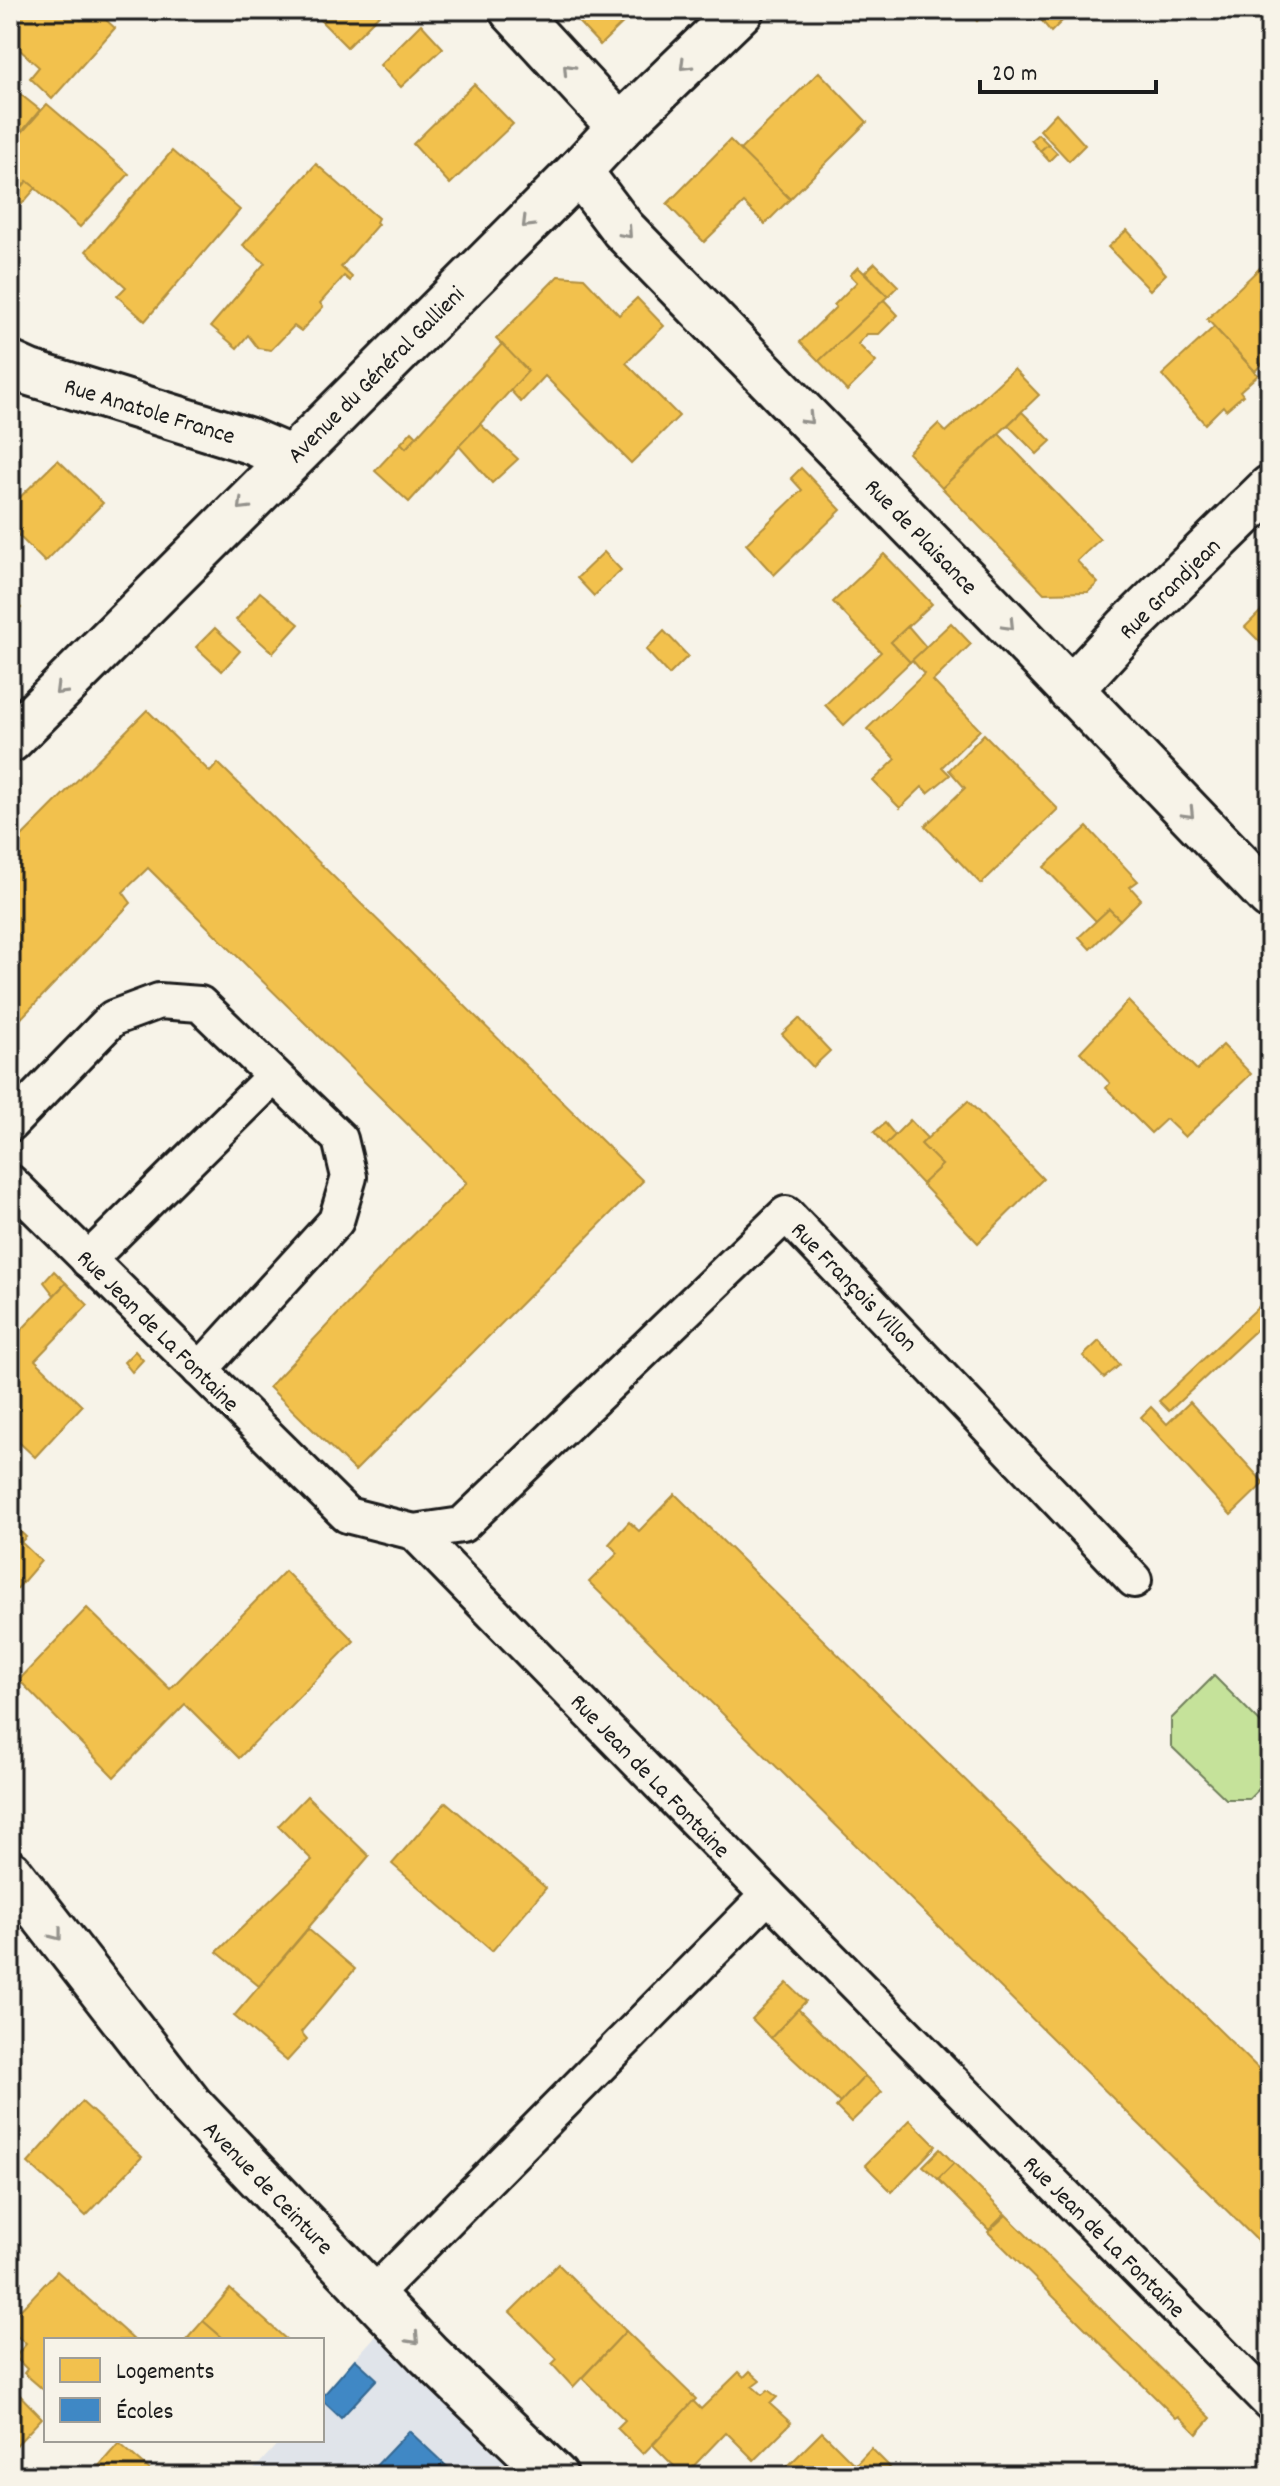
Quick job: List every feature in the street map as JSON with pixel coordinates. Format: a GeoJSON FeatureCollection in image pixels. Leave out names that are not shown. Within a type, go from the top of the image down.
{"type":"FeatureCollection","features":[{"type":"Feature","properties":{"kind":"street"},"geometry":{"type":"LineString","coordinates":[[512,10],[620,127]]}},
{"type":"Feature","properties":{"kind":"street","name":"Avenue du Général Gallieni"},"geometry":{"type":"LineString","coordinates":[[10,740],[620,127],[741,10]]}},
{"type":"Feature","properties":{"kind":"street","name":"Rue de Plaisance"},"geometry":{"type":"LineString","coordinates":[[579,171],[623,229],[1270,897]]}},
{"type":"Feature","properties":{"kind":"street","name":"Rue Anatole France"},"geometry":{"type":"LineString","coordinates":[[10,364],[30,373],[250,441],[290,458]]}},
{"type":"Feature","properties":{"kind":"street","name":"Rue Grandjean"},"geometry":{"type":"LineString","coordinates":[[1070,690],[1128,627],[1270,488]]}},
{"type":"Feature","properties":{"kind":"street","name":"Avenue de Ceinture"},"geometry":{"type":"LineString","coordinates":[[10,1873],[191,2106],[428,2354],[555,2476]]}},
{"type":"Feature","properties":{"kind":"lane"},"geometry":{"type":"LineString","coordinates":[[10,1124],[113,1018],[159,1001],[200,1004],[340,1139],[349,1177],[336,1221],[200,1370]]}},
{"type":"Feature","properties":{"kind":"lane"},"geometry":{"type":"LineString","coordinates":[[88,1260],[274,1076]]}},
{"type":"Feature","properties":{"kind":"lane","name":"Rue Jean de La Fontaine"},"geometry":{"type":"LineString","coordinates":[[10,1182],[347,1515],[414,1532],[1270,2403]]}},
{"type":"Feature","properties":{"kind":"lane","name":"Rue François Villon"},"geometry":{"type":"LineString","coordinates":[[414,1532],[462,1525],[786,1214],[1134,1580]]}},
{"type":"Feature","properties":{"kind":"lane"},"geometry":{"type":"LineString","coordinates":[[373,2295],[768,1895]]}},
{"type":"Feature","properties":{"kind":"shaded area"},"geometry":{"type":"Polygon","coordinates":[[[380,2331],[531,2476],[248,2476],[279,2442],[324,2442],[324,2393],[380,2331]]]}},
{"type":"Feature","properties":{"kind":"green space"},"geometry":{"type":"Polygon","coordinates":[[[1214,1676],[1270,1732],[1270,1778],[1249,1799],[1226,1799],[1171,1746],[1171,1719],[1214,1676]]]}},
{"type":"Feature","properties":{"kind":"building: Logements"},"geometry":{"type":"Polygon","coordinates":[[[10,10],[70,10],[81,20],[90,10],[95,10],[115,28],[52,99],[30,78],[39,67],[10,41],[10,10]]]}},
{"type":"Feature","properties":{"kind":"building: Logements"},"geometry":{"type":"Polygon","coordinates":[[[310,10],[384,10],[347,47],[310,10]]]}},
{"type":"Feature","properties":{"kind":"building: Logements"},"geometry":{"type":"Polygon","coordinates":[[[567,10],[636,10],[600,45],[567,10]]]}},
{"type":"Feature","properties":{"kind":"building: Logements"},"geometry":{"type":"Polygon","coordinates":[[[967,10],[988,10],[977,21],[967,10]]]}},
{"type":"Feature","properties":{"kind":"building: Logements"},"geometry":{"type":"Polygon","coordinates":[[[1033,10],[1059,10],[1066,17],[1051,32],[1033,10]]]}},
{"type":"Feature","properties":{"kind":"building: Logements"},"geometry":{"type":"Polygon","coordinates":[[[421,24],[443,48],[401,87],[380,65],[421,24]]]}},
{"type":"Feature","properties":{"kind":"building: Logements"},"geometry":{"type":"Polygon","coordinates":[[[819,72],[867,122],[790,199],[740,150],[819,72]]]}},
{"type":"Feature","properties":{"kind":"building: Logements"},"geometry":{"type":"Polygon","coordinates":[[[474,84],[513,124],[450,184],[413,144],[474,84]]]}},
{"type":"Feature","properties":{"kind":"building: Logements"},"geometry":{"type":"Polygon","coordinates":[[[10,86],[40,110],[10,146],[10,86]]]}},
{"type":"Feature","properties":{"kind":"building: Logements"},"geometry":{"type":"Polygon","coordinates":[[[47,104],[129,174],[80,227],[27,181],[13,198],[10,195],[10,146],[47,104]]]}},
{"type":"Feature","properties":{"kind":"building: Logements"},"geometry":{"type":"Polygon","coordinates":[[[1056,113],[1085,145],[1069,161],[1040,130],[1056,113]]]}},
{"type":"Feature","properties":{"kind":"building: Logements"},"geometry":{"type":"Polygon","coordinates":[[[1038,134],[1048,144],[1040,151],[1031,140],[1038,134]]]}},
{"type":"Feature","properties":{"kind":"building: Logements"},"geometry":{"type":"Polygon","coordinates":[[[730,140],[790,199],[765,224],[744,203],[704,242],[667,204],[730,140]]]}},
{"type":"Feature","properties":{"kind":"building: Logements"},"geometry":{"type":"Polygon","coordinates":[[[1048,144],[1057,153],[1049,161],[1040,151],[1048,144]]]}},
{"type":"Feature","properties":{"kind":"building: Logements"},"geometry":{"type":"Polygon","coordinates":[[[172,151],[240,210],[145,321],[117,296],[126,287],[86,251],[172,151]]]}},
{"type":"Feature","properties":{"kind":"building: Logements"},"geometry":{"type":"Polygon","coordinates":[[[316,164],[378,218],[378,224],[341,267],[352,277],[350,281],[344,276],[320,303],[323,307],[301,331],[294,326],[271,350],[258,348],[248,335],[237,348],[211,326],[265,263],[243,245],[316,164]]]}},
{"type":"Feature","properties":{"kind":"building: Logements"},"geometry":{"type":"Polygon","coordinates":[[[27,181],[36,188],[22,204],[13,198],[27,181]]]}},
{"type":"Feature","properties":{"kind":"building: Logements"},"geometry":{"type":"Polygon","coordinates":[[[1127,230],[1166,274],[1150,290],[1108,247],[1127,230]]]}},
{"type":"Feature","properties":{"kind":"building: Logements"},"geometry":{"type":"Polygon","coordinates":[[[1268,260],[1270,356],[1255,371],[1207,319],[1268,260]]]}},
{"type":"Feature","properties":{"kind":"building: Logements"},"geometry":{"type":"Polygon","coordinates":[[[875,263],[898,286],[888,296],[865,272],[875,263]]]}},
{"type":"Feature","properties":{"kind":"building: Logements"},"geometry":{"type":"Polygon","coordinates":[[[858,267],[888,296],[819,361],[800,342],[857,282],[850,275],[858,267]]]}},
{"type":"Feature","properties":{"kind":"building: Logements"},"geometry":{"type":"Polygon","coordinates":[[[558,276],[584,278],[619,315],[637,298],[664,326],[626,363],[679,416],[631,463],[545,376],[521,402],[510,390],[528,371],[496,339],[558,276]]]}},
{"type":"Feature","properties":{"kind":"building: Logements"},"geometry":{"type":"Polygon","coordinates":[[[884,300],[898,315],[879,334],[867,334],[858,344],[876,362],[847,391],[819,361],[884,300]]]}},
{"type":"Feature","properties":{"kind":"building: Logements"},"geometry":{"type":"Polygon","coordinates":[[[1214,327],[1258,375],[1240,391],[1243,395],[1226,410],[1223,406],[1205,424],[1162,375],[1214,327]]]}},
{"type":"Feature","properties":{"kind":"building: Logements"},"geometry":{"type":"Polygon","coordinates":[[[502,344],[528,371],[409,502],[375,471],[401,443],[406,448],[502,344]]]}},
{"type":"Feature","properties":{"kind":"building: Logements"},"geometry":{"type":"Polygon","coordinates":[[[1014,369],[1039,395],[942,488],[908,453],[938,424],[946,432],[1014,369]]]}},
{"type":"Feature","properties":{"kind":"building: Logements"},"geometry":{"type":"Polygon","coordinates":[[[1022,412],[1051,441],[1037,454],[1008,425],[1022,412]]]}},
{"type":"Feature","properties":{"kind":"building: Logements"},"geometry":{"type":"Polygon","coordinates":[[[480,424],[518,459],[492,483],[459,446],[480,424]]]}},
{"type":"Feature","properties":{"kind":"building: Logements"},"geometry":{"type":"Polygon","coordinates":[[[412,431],[417,436],[406,448],[401,443],[412,431]]]}},
{"type":"Feature","properties":{"kind":"building: Logements"},"geometry":{"type":"Polygon","coordinates":[[[999,434],[1100,539],[1077,561],[1098,583],[1088,592],[1044,593],[942,488],[999,434]]]}},
{"type":"Feature","properties":{"kind":"building: Logements"},"geometry":{"type":"Polygon","coordinates":[[[58,460],[103,503],[45,562],[10,527],[10,507],[58,460]]]}},
{"type":"Feature","properties":{"kind":"building: Logements"},"geometry":{"type":"Polygon","coordinates":[[[801,468],[841,510],[774,575],[746,544],[802,490],[791,478],[801,468]]]}},
{"type":"Feature","properties":{"kind":"building: Logements"},"geometry":{"type":"Polygon","coordinates":[[[604,552],[621,570],[594,596],[577,578],[604,552]]]}},
{"type":"Feature","properties":{"kind":"building: Logements"},"geometry":{"type":"Polygon","coordinates":[[[884,554],[932,604],[891,642],[910,662],[844,725],[825,705],[881,652],[833,602],[884,554]]]}},
{"type":"Feature","properties":{"kind":"building: Logements"},"geometry":{"type":"Polygon","coordinates":[[[260,592],[299,624],[273,653],[236,620],[260,592]]]}},
{"type":"Feature","properties":{"kind":"building: Logements"},"geometry":{"type":"Polygon","coordinates":[[[10,597],[21,608],[10,619],[10,597]]]}},
{"type":"Feature","properties":{"kind":"building: Logements"},"geometry":{"type":"Polygon","coordinates":[[[1270,602],[1270,652],[1245,627],[1270,602]]]}},
{"type":"Feature","properties":{"kind":"building: Logements"},"geometry":{"type":"Polygon","coordinates":[[[951,623],[971,644],[933,681],[980,730],[942,767],[950,775],[928,793],[922,787],[900,808],[873,781],[896,759],[867,729],[924,674],[912,660],[951,623]]]}},
{"type":"Feature","properties":{"kind":"building: Logements"},"geometry":{"type":"Polygon","coordinates":[[[908,626],[926,647],[910,662],[891,642],[908,626]]]}},
{"type":"Feature","properties":{"kind":"building: Logements"},"geometry":{"type":"Polygon","coordinates":[[[215,628],[240,651],[222,671],[196,647],[215,628]]]}},
{"type":"Feature","properties":{"kind":"building: Logements"},"geometry":{"type":"Polygon","coordinates":[[[664,631],[688,656],[669,675],[646,650],[664,631]]]}},
{"type":"Feature","properties":{"kind":"building: Logements"},"geometry":{"type":"Polygon","coordinates":[[[147,710],[210,772],[218,763],[643,1181],[355,1471],[269,1387],[402,1246],[467,1183],[148,868],[123,892],[131,903],[10,1030],[10,848],[147,710]]]}},
{"type":"Feature","properties":{"kind":"building: Logements"},"geometry":{"type":"Polygon","coordinates":[[[984,734],[1058,809],[981,884],[925,826],[965,788],[949,770],[984,734]]]}},
{"type":"Feature","properties":{"kind":"building: Logements"},"geometry":{"type":"Polygon","coordinates":[[[1087,827],[1138,881],[1130,887],[1141,899],[1120,920],[1109,909],[1096,921],[1044,867],[1087,827]]]}},
{"type":"Feature","properties":{"kind":"building: Logements"},"geometry":{"type":"Polygon","coordinates":[[[1109,909],[1120,920],[1090,949],[1079,937],[1109,909]]]}},
{"type":"Feature","properties":{"kind":"building: Logements"},"geometry":{"type":"Polygon","coordinates":[[[1128,1001],[1197,1070],[1223,1045],[1251,1074],[1185,1137],[1166,1119],[1151,1133],[1106,1088],[1110,1083],[1080,1052],[1128,1001]]]}},
{"type":"Feature","properties":{"kind":"building: Logements"},"geometry":{"type":"Polygon","coordinates":[[[799,1018],[830,1051],[813,1067],[782,1034],[799,1018]]]}},
{"type":"Feature","properties":{"kind":"building: Logements"},"geometry":{"type":"Polygon","coordinates":[[[968,1101],[1043,1179],[978,1243],[922,1184],[942,1165],[921,1144],[968,1101]]]}},
{"type":"Feature","properties":{"kind":"building: Logements"},"geometry":{"type":"Polygon","coordinates":[[[910,1120],[927,1138],[921,1144],[942,1165],[922,1184],[885,1145],[910,1120]]]}},
{"type":"Feature","properties":{"kind":"building: Logements"},"geometry":{"type":"Polygon","coordinates":[[[885,1123],[895,1135],[885,1145],[874,1132],[885,1123]]]}},
{"type":"Feature","properties":{"kind":"building: Logements"},"geometry":{"type":"Polygon","coordinates":[[[54,1271],[66,1283],[54,1295],[44,1282],[54,1271]]]}},
{"type":"Feature","properties":{"kind":"building: Logements"},"geometry":{"type":"Polygon","coordinates":[[[66,1283],[88,1305],[35,1360],[82,1406],[35,1457],[10,1434],[10,1342],[66,1283]]]}},
{"type":"Feature","properties":{"kind":"building: Logements"},"geometry":{"type":"Polygon","coordinates":[[[1270,1296],[1270,1317],[1169,1411],[1159,1401],[1270,1296]]]}},
{"type":"Feature","properties":{"kind":"building: Logements"},"geometry":{"type":"Polygon","coordinates":[[[1099,1341],[1120,1365],[1104,1378],[1083,1356],[1099,1341]]]}},
{"type":"Feature","properties":{"kind":"building: Logements"},"geometry":{"type":"Polygon","coordinates":[[[135,1351],[143,1360],[132,1372],[124,1362],[135,1351]]]}},
{"type":"Feature","properties":{"kind":"building: Logements"},"geometry":{"type":"Polygon","coordinates":[[[1190,1402],[1264,1483],[1231,1515],[1141,1417],[1151,1407],[1167,1424],[1190,1402]]]}},
{"type":"Feature","properties":{"kind":"building: Logements"},"geometry":{"type":"Polygon","coordinates":[[[675,1494],[1270,2080],[1270,2253],[589,1582],[618,1553],[609,1544],[629,1522],[639,1531],[675,1494]]]}},
{"type":"Feature","properties":{"kind":"building: Logements"},"geometry":{"type":"Polygon","coordinates":[[[10,1522],[26,1537],[21,1542],[41,1561],[10,1597],[10,1522]]]}},
{"type":"Feature","properties":{"kind":"building: Logements"},"geometry":{"type":"Polygon","coordinates":[[[285,1571],[354,1641],[239,1758],[185,1704],[114,1777],[19,1680],[87,1608],[170,1689],[285,1571]]]}},
{"type":"Feature","properties":{"kind":"building: Logements"},"geometry":{"type":"Polygon","coordinates":[[[307,1796],[369,1856],[259,1986],[217,1952],[312,1860],[278,1826],[307,1796]]]}},
{"type":"Feature","properties":{"kind":"building: Logements"},"geometry":{"type":"Polygon","coordinates":[[[446,1802],[546,1888],[492,1951],[392,1864],[446,1802]]]}},
{"type":"Feature","properties":{"kind":"building: Logements"},"geometry":{"type":"Polygon","coordinates":[[[308,1929],[355,1969],[301,2032],[307,2039],[287,2061],[234,2016],[308,1929]]]}},
{"type":"Feature","properties":{"kind":"building: Logements"},"geometry":{"type":"Polygon","coordinates":[[[787,1983],[806,2001],[771,2038],[752,2019],[787,1983]]]}},
{"type":"Feature","properties":{"kind":"building: Logements"},"geometry":{"type":"Polygon","coordinates":[[[798,2009],[865,2076],[840,2103],[771,2038],[798,2009]]]}},
{"type":"Feature","properties":{"kind":"building: Logements"},"geometry":{"type":"Polygon","coordinates":[[[865,2076],[882,2092],[851,2122],[836,2107],[865,2076]]]}},
{"type":"Feature","properties":{"kind":"building: Logements"},"geometry":{"type":"Polygon","coordinates":[[[82,2102],[142,2157],[86,2216],[28,2163],[82,2102]]]}},
{"type":"Feature","properties":{"kind":"building: Logements"},"geometry":{"type":"Polygon","coordinates":[[[910,2120],[936,2146],[892,2192],[865,2165],[910,2120]]]}},
{"type":"Feature","properties":{"kind":"building: Logements"},"geometry":{"type":"Polygon","coordinates":[[[940,2149],[954,2163],[938,2179],[923,2166],[940,2149]]]}},
{"type":"Feature","properties":{"kind":"building: Logements"},"geometry":{"type":"Polygon","coordinates":[[[954,2163],[1005,2214],[989,2230],[938,2179],[954,2163]]]}},
{"type":"Feature","properties":{"kind":"building: Logements"},"geometry":{"type":"Polygon","coordinates":[[[1006,2215],[1211,2418],[1197,2434],[1179,2416],[1176,2418],[988,2232],[1006,2215]]]}},
{"type":"Feature","properties":{"kind":"building: Logements"},"geometry":{"type":"Polygon","coordinates":[[[558,2264],[626,2331],[573,2387],[552,2364],[557,2359],[510,2312],[558,2264]]]}},
{"type":"Feature","properties":{"kind":"building: Logements"},"geometry":{"type":"Polygon","coordinates":[[[57,2271],[132,2338],[44,2338],[44,2390],[24,2373],[27,2369],[15,2357],[26,2344],[10,2330],[10,2321],[57,2271]]]}},
{"type":"Feature","properties":{"kind":"building: Logements"},"geometry":{"type":"Polygon","coordinates":[[[230,2289],[285,2338],[223,2338],[203,2321],[230,2289]]]}},
{"type":"Feature","properties":{"kind":"building: Logements"},"geometry":{"type":"Polygon","coordinates":[[[203,2321],[223,2338],[188,2338],[203,2321]]]}},
{"type":"Feature","properties":{"kind":"building: Logements"},"geometry":{"type":"Polygon","coordinates":[[[626,2331],[696,2399],[643,2454],[617,2428],[625,2420],[582,2378],[626,2331]]]}},
{"type":"Feature","properties":{"kind":"building: Logements"},"geometry":{"type":"Polygon","coordinates":[[[750,2371],[760,2380],[752,2386],[762,2395],[768,2390],[777,2397],[770,2404],[791,2423],[754,2460],[726,2432],[684,2476],[653,2445],[693,2401],[701,2409],[739,2372],[744,2377],[750,2371]]]}},
{"type":"Feature","properties":{"kind":"building: Logements"},"geometry":{"type":"Polygon","coordinates":[[[10,2385],[42,2418],[10,2452],[10,2385]]]}},
{"type":"Feature","properties":{"kind":"building: Logements"},"geometry":{"type":"Polygon","coordinates":[[[822,2432],[855,2465],[871,2448],[890,2467],[880,2476],[778,2476],[822,2432]]]}},
{"type":"Feature","properties":{"kind":"building: Logements"},"geometry":{"type":"Polygon","coordinates":[[[119,2443],[157,2476],[90,2476],[119,2443]]]}},
{"type":"Feature","properties":{"kind":"building: Écoles"},"geometry":{"type":"Polygon","coordinates":[[[355,2359],[377,2379],[341,2418],[324,2402],[324,2395],[355,2359]]]}},
{"type":"Feature","properties":{"kind":"building: Écoles"},"geometry":{"type":"Polygon","coordinates":[[[409,2431],[457,2476],[375,2476],[371,2471],[409,2431]]]}}]}
